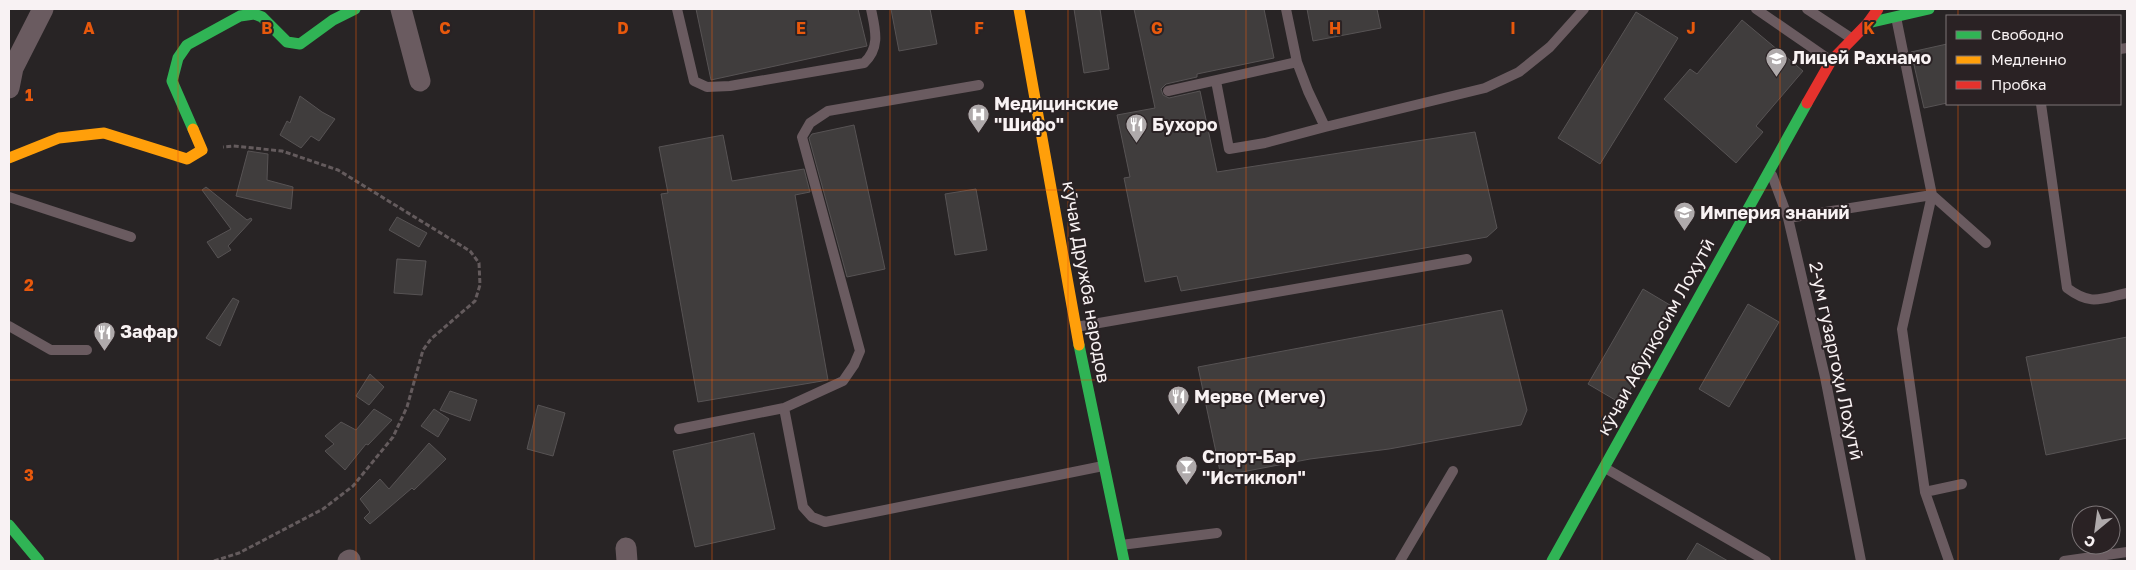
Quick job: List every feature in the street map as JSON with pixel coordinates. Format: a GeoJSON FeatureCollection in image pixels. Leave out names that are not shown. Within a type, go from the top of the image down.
{"type":"FeatureCollection","features":[{"type":"Feature","properties":{"kind":"street"},"geometry":{"type":"LineString","coordinates":[[9,88],[13,68],[43,9]]}},
{"type":"Feature","properties":{"kind":"street"},"geometry":{"type":"LineString","coordinates":[[9,158],[60,138],[104,133],[187,159],[202,150],[172,82],[178,58],[187,45],[240,16],[253,11],[262,17],[286,42],[296,45],[333,20],[355,9]]}},
{"type":"Feature","properties":{"kind":"street"},"geometry":{"type":"LineString","coordinates":[[401,9],[420,81]]}},
{"type":"Feature","properties":{"kind":"street","name":"кӯчаи Дружба народов"},"geometry":{"type":"LineString","coordinates":[[1020,9],[1075,328],[1124,561]]}},
{"type":"Feature","properties":{"kind":"street","name":"кӯчаи Абулқосим Лоҳутӣ"},"geometry":{"type":"LineString","coordinates":[[1552,561],[1831,61],[1868,23],[1878,9]]}},
{"type":"Feature","properties":{"kind":"street"},"geometry":{"type":"LineString","coordinates":[[1868,23],[1929,9]]}},
{"type":"Feature","properties":{"kind":"street"},"geometry":{"type":"LineString","coordinates":[[9,525],[39,561]]}},
{"type":"Feature","properties":{"kind":"lane"},"geometry":{"type":"LineString","coordinates":[[677,9],[694,81],[707,88],[730,86],[864,63],[871,56],[875,47],[876,33],[871,9]]}},
{"type":"Feature","properties":{"kind":"lane"},"geometry":{"type":"LineString","coordinates":[[1286,9],[1297,62],[1325,127]]}},
{"type":"Feature","properties":{"kind":"lane"},"geometry":{"type":"LineString","coordinates":[[1216,81],[1229,149],[1265,143],[1485,88],[1519,72],[1550,47],[1584,9]]}},
{"type":"Feature","properties":{"kind":"lane"},"geometry":{"type":"LineString","coordinates":[[1756,9],[1831,61]]}},
{"type":"Feature","properties":{"kind":"lane"},"geometry":{"type":"LineString","coordinates":[[1807,9],[1852,38]]}},
{"type":"Feature","properties":{"kind":"lane"},"geometry":{"type":"LineString","coordinates":[[1896,16],[1932,194],[1902,329],[1926,492],[1949,561]]}},
{"type":"Feature","properties":{"kind":"lane"},"geometry":{"type":"LineString","coordinates":[[1168,92],[1297,62]]}},
{"type":"Feature","properties":{"kind":"lane"},"geometry":{"type":"LineString","coordinates":[[679,429],[784,408],[843,381],[854,365],[860,351],[802,137],[810,123],[828,111],[979,85]]}},
{"type":"Feature","properties":{"kind":"lane"},"geometry":{"type":"LineString","coordinates":[[2041,105],[2067,288],[2080,298],[2096,300],[2127,293]]}},
{"type":"Feature","properties":{"kind":"lane","name":"2-ум гузаргоҳи Лоҳутӣ"},"geometry":{"type":"LineString","coordinates":[[1770,170],[1788,218],[1825,376],[1861,561]]}},
{"type":"Feature","properties":{"kind":"lane"},"geometry":{"type":"LineString","coordinates":[[1788,218],[1932,194]]}},
{"type":"Feature","properties":{"kind":"lane"},"geometry":{"type":"LineString","coordinates":[[1932,194],[1986,244]]}},
{"type":"Feature","properties":{"kind":"lane"},"geometry":{"type":"LineString","coordinates":[[9,197],[132,237]]}},
{"type":"Feature","properties":{"kind":"lane"},"geometry":{"type":"LineString","coordinates":[[1075,328],[1467,260]]}},
{"type":"Feature","properties":{"kind":"lane"},"geometry":{"type":"LineString","coordinates":[[9,326],[51,350],[87,350]]}},
{"type":"Feature","properties":{"kind":"lane"},"geometry":{"type":"LineString","coordinates":[[784,408],[803,507],[812,517],[825,522],[1104,466]]}},
{"type":"Feature","properties":{"kind":"lane"},"geometry":{"type":"LineString","coordinates":[[1603,467],[1766,561]]}},
{"type":"Feature","properties":{"kind":"lane"},"geometry":{"type":"LineString","coordinates":[[1400,561],[1453,471]]}},
{"type":"Feature","properties":{"kind":"lane"},"geometry":{"type":"LineString","coordinates":[[1926,492],[1962,484]]}},
{"type":"Feature","properties":{"kind":"lane"},"geometry":{"type":"LineString","coordinates":[[1120,545],[1217,533]]}},
{"type":"Feature","properties":{"kind":"lane"},"geometry":{"type":"LineString","coordinates":[[2064,561],[2127,552]]}},
{"type":"Feature","properties":{"kind":"path"},"geometry":{"type":"LineString","coordinates":[[202,150],[233,146],[282,151],[338,170],[470,251],[479,263],[480,285],[475,301],[431,339],[424,350],[407,407],[393,437],[354,486],[323,509],[239,553],[214,561]]}},
{"type":"Feature","properties":{"kind":"building"},"geometry":{"type":"Polygon","coordinates":[[[696,9],[858,9],[867,46],[711,80],[696,9]]]}},
{"type":"Feature","properties":{"kind":"building"},"geometry":{"type":"Polygon","coordinates":[[[891,9],[930,9],[937,44],[899,51],[891,9]]]}},
{"type":"Feature","properties":{"kind":"building"},"geometry":{"type":"Polygon","coordinates":[[[1074,9],[1100,9],[1109,69],[1084,73],[1074,9]]]}},
{"type":"Feature","properties":{"kind":"building"},"geometry":{"type":"Polygon","coordinates":[[[1134,9],[1264,9],[1274,58],[1197,74],[1197,77],[1166,84],[1161,89],[1163,95],[1169,98],[1200,91],[1217,172],[1475,132],[1497,228],[1487,237],[1181,291],[1177,276],[1145,282],[1124,178],[1130,177],[1117,115],[1155,108],[1134,9]]]}},
{"type":"Feature","properties":{"kind":"building"},"geometry":{"type":"Polygon","coordinates":[[[1307,9],[1377,9],[1381,28],[1313,41],[1307,9]]]}},
{"type":"Feature","properties":{"kind":"building"},"geometry":{"type":"Polygon","coordinates":[[[1636,12],[1678,38],[1600,164],[1558,138],[1636,12]]]}},
{"type":"Feature","properties":{"kind":"building"},"geometry":{"type":"Polygon","coordinates":[[[1742,20],[1803,71],[1756,126],[1763,132],[1736,163],[1664,99],[1690,69],[1697,74],[1742,20]]]}},
{"type":"Feature","properties":{"kind":"building"},"geometry":{"type":"Polygon","coordinates":[[[1946,44],[1946,103],[1924,108],[1911,52],[1946,44]]]}},
{"type":"Feature","properties":{"kind":"building"},"geometry":{"type":"Polygon","coordinates":[[[300,96],[335,119],[319,141],[311,136],[301,148],[280,135],[287,121],[290,123],[300,96]]]}},
{"type":"Feature","properties":{"kind":"building"},"geometry":{"type":"Polygon","coordinates":[[[854,125],[885,269],[847,277],[809,138],[812,134],[854,125]]]}},
{"type":"Feature","properties":{"kind":"building"},"geometry":{"type":"Polygon","coordinates":[[[723,135],[732,181],[804,169],[810,192],[795,195],[828,380],[698,402],[661,194],[668,193],[659,147],[723,135]]]}},
{"type":"Feature","properties":{"kind":"building"},"geometry":{"type":"Polygon","coordinates":[[[248,151],[268,154],[267,180],[293,187],[291,209],[236,196],[248,151]]]}},
{"type":"Feature","properties":{"kind":"building"},"geometry":{"type":"Polygon","coordinates":[[[206,187],[247,220],[251,218],[252,220],[228,246],[231,250],[218,258],[207,242],[231,229],[202,190],[206,187]]]}},
{"type":"Feature","properties":{"kind":"building"},"geometry":{"type":"Polygon","coordinates":[[[976,189],[987,250],[955,255],[945,194],[976,189]]]}},
{"type":"Feature","properties":{"kind":"building"},"geometry":{"type":"Polygon","coordinates":[[[397,217],[427,233],[419,247],[389,230],[397,217]]]}},
{"type":"Feature","properties":{"kind":"building"},"geometry":{"type":"Polygon","coordinates":[[[397,259],[426,261],[422,295],[394,293],[397,259]]]}},
{"type":"Feature","properties":{"kind":"building"},"geometry":{"type":"Polygon","coordinates":[[[1643,289],[1675,308],[1622,404],[1588,384],[1643,289]]]}},
{"type":"Feature","properties":{"kind":"building"},"geometry":{"type":"Polygon","coordinates":[[[233,298],[239,301],[220,346],[206,338],[233,298]]]}},
{"type":"Feature","properties":{"kind":"building"},"geometry":{"type":"Polygon","coordinates":[[[1748,304],[1779,322],[1729,407],[1699,389],[1748,304]]]}},
{"type":"Feature","properties":{"kind":"building"},"geometry":{"type":"Polygon","coordinates":[[[1502,310],[1527,410],[1521,425],[1389,449],[1310,459],[1221,476],[1198,367],[1502,310]]]}},
{"type":"Feature","properties":{"kind":"building"},"geometry":{"type":"Polygon","coordinates":[[[2127,337],[2127,438],[2046,455],[2026,357],[2127,337]]]}},
{"type":"Feature","properties":{"kind":"building"},"geometry":{"type":"Polygon","coordinates":[[[370,374],[384,387],[369,405],[356,396],[370,374]]]}},
{"type":"Feature","properties":{"kind":"building"},"geometry":{"type":"Polygon","coordinates":[[[450,391],[477,400],[470,421],[440,410],[450,391]]]}},
{"type":"Feature","properties":{"kind":"building"},"geometry":{"type":"Polygon","coordinates":[[[538,405],[565,413],[553,456],[527,449],[538,405]]]}},
{"type":"Feature","properties":{"kind":"building"},"geometry":{"type":"Polygon","coordinates":[[[374,409],[392,420],[368,445],[366,444],[345,470],[325,451],[334,444],[325,436],[341,422],[356,430],[374,409]]]}},
{"type":"Feature","properties":{"kind":"building"},"geometry":{"type":"Polygon","coordinates":[[[434,409],[449,419],[438,437],[421,426],[434,409]]]}},
{"type":"Feature","properties":{"kind":"building"},"geometry":{"type":"Polygon","coordinates":[[[754,433],[775,529],[695,547],[673,451],[754,433]]]}},
{"type":"Feature","properties":{"kind":"building"},"geometry":{"type":"Polygon","coordinates":[[[429,443],[446,459],[414,490],[412,488],[370,524],[364,518],[370,512],[360,499],[380,479],[389,489],[429,443]]]}},
{"type":"Feature","properties":{"kind":"building"},"geometry":{"type":"Polygon","coordinates":[[[1697,543],[1728,561],[1686,561],[1697,543]]]}},
{"type":"Feature","properties":{"kind":"traffic: fast"},"geometry":{"type":"LineString","coordinates":[[193,129],[172,81],[178,58],[187,45],[240,16],[254,14],[262,17],[287,42],[300,44],[333,20],[355,9]]}},
{"type":"Feature","properties":{"kind":"traffic: fast"},"geometry":{"type":"LineString","coordinates":[[1868,23],[1929,9]]}},
{"type":"Feature","properties":{"kind":"traffic: fast"},"geometry":{"type":"LineString","coordinates":[[1552,561],[1807,103]]}},
{"type":"Feature","properties":{"kind":"traffic: fast"},"geometry":{"type":"LineString","coordinates":[[1079,345],[1124,561]]}},
{"type":"Feature","properties":{"kind":"traffic: fast"},"geometry":{"type":"LineString","coordinates":[[9,525],[39,561]]}},
{"type":"Feature","properties":{"kind":"traffic: slow"},"geometry":{"type":"LineString","coordinates":[[1019,9],[1079,345]]}},
{"type":"Feature","properties":{"kind":"traffic: slow"},"geometry":{"type":"LineString","coordinates":[[9,158],[59,138],[104,133],[187,159],[202,150],[193,129]]}},
{"type":"Feature","properties":{"kind":"traffic: jam"},"geometry":{"type":"LineString","coordinates":[[1807,103],[1831,61],[1868,23],[1878,9]]}},
{"type":"Feature","properties":{"kind":"place","name":"Лицей Рахнамо"},"geometry":{"type":"Point","coordinates":[1776,77]}},
{"type":"Feature","properties":{"kind":"place","name":"Медицинские \"Шифо\""},"geometry":{"type":"Point","coordinates":[978,133]}},
{"type":"Feature","properties":{"kind":"place","name":"Бухоро"},"geometry":{"type":"Point","coordinates":[1136,144]}},
{"type":"Feature","properties":{"kind":"place","name":"Империя знаний"},"geometry":{"type":"Point","coordinates":[1684,232]}},
{"type":"Feature","properties":{"kind":"place","name":"Зафар"},"geometry":{"type":"Point","coordinates":[104,351]}},
{"type":"Feature","properties":{"kind":"place","name":"Мерве (Merve)"},"geometry":{"type":"Point","coordinates":[1178,416]}},
{"type":"Feature","properties":{"kind":"place","name":"Спорт-Бар \"Истиклол\""},"geometry":{"type":"Point","coordinates":[1186,486]}}]}
